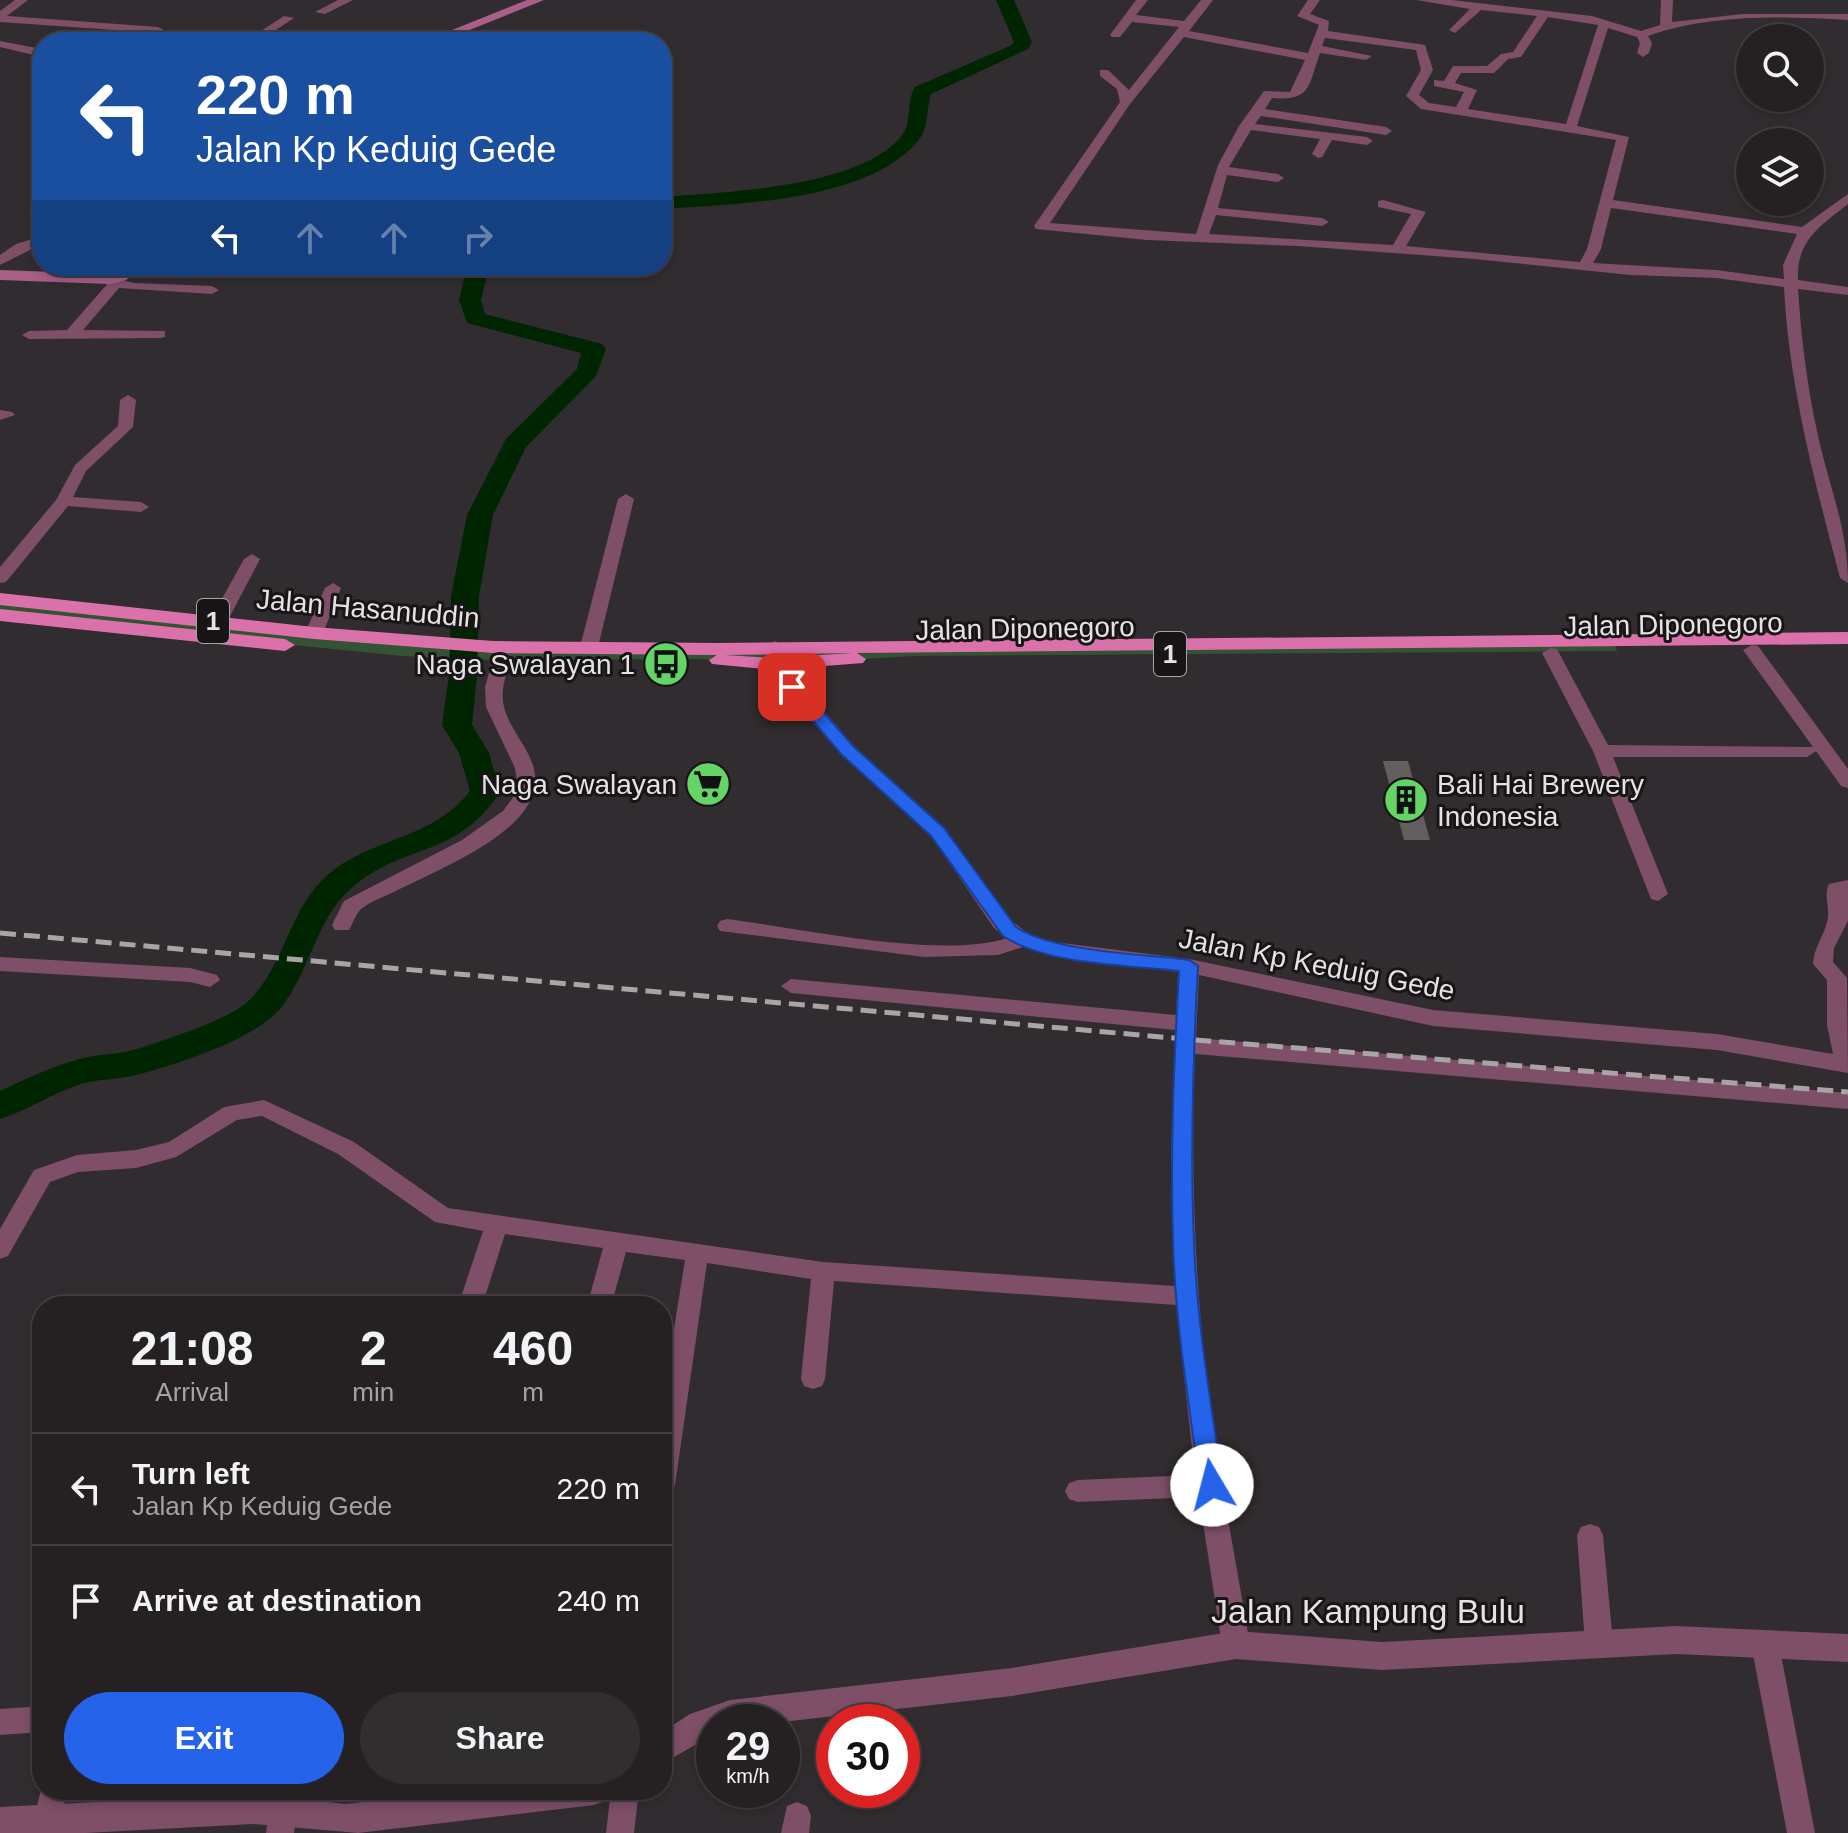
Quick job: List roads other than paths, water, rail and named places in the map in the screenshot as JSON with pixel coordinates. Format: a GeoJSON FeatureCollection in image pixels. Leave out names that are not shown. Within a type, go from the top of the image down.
{"type":"FeatureCollection","features":[{"type":"Feature","properties":{"kind":"highway","name":"Jalan Hasanuddin"},"geometry":{"type":"LineString","coordinates":[[0,599],[314,633],[414,649]]}},
{"type":"Feature","properties":{"kind":"highway","name":"Jalan Hasanuddin"},"geometry":{"type":"LineString","coordinates":[[0,615],[496,655]]}},
{"type":"Feature","properties":{"kind":"highway","name":"Jalan Diponegoro"},"geometry":{"type":"LineString","coordinates":[[496,655],[589,654],[701,659],[774,655],[1848,638]]}},
{"type":"Feature","properties":{"kind":"highway","name":"Jalan Diponegoro"},"geometry":{"type":"LineString","coordinates":[[774,655],[1848,650]]}},
{"type":"Feature","properties":{"kind":"main road"},"geometry":{"type":"LineString","coordinates":[[454,32],[538,0]]}},
{"type":"Feature","properties":{"kind":"main road"},"geometry":{"type":"LineString","coordinates":[[0,275],[119,280],[124,276]]}},
{"type":"Feature","properties":{"kind":"street"},"geometry":{"type":"LineString","coordinates":[[2,13],[22,0]]}},
{"type":"Feature","properties":{"kind":"street"},"geometry":{"type":"LineString","coordinates":[[321,12],[347,0]]}},
{"type":"Feature","properties":{"kind":"street"},"geometry":{"type":"LineString","coordinates":[[1116,35],[1142,0]]}},
{"type":"Feature","properties":{"kind":"street"},"geometry":{"type":"LineString","coordinates":[[1207,0],[1126,102],[1041,226],[1705,273],[1848,291]]}},
{"type":"Feature","properties":{"kind":"street"},"geometry":{"type":"LineString","coordinates":[[1201,238],[1212,211],[1222,170],[1245,126],[1268,94],[1296,95],[1325,21],[1303,16],[1314,0]]}},
{"type":"Feature","properties":{"kind":"street"},"geometry":{"type":"LineString","coordinates":[[1422,0],[1604,23],[1641,35],[1666,25],[1729,18],[1848,17]]}},
{"type":"Feature","properties":{"kind":"street"},"geometry":{"type":"LineString","coordinates":[[1666,25],[1667,0]]}},
{"type":"Feature","properties":{"kind":"street"},"geometry":{"type":"LineString","coordinates":[[1455,30],[1477,8]]}},
{"type":"Feature","properties":{"kind":"street"},"geometry":{"type":"LineString","coordinates":[[2,13],[158,30]]}},
{"type":"Feature","properties":{"kind":"street"},"geometry":{"type":"LineString","coordinates":[[1448,85],[1457,69],[1490,70],[1505,56],[1517,55],[1543,16]]}},
{"type":"Feature","properties":{"kind":"street"},"geometry":{"type":"LineString","coordinates":[[266,32],[288,18]]}},
{"type":"Feature","properties":{"kind":"street"},"geometry":{"type":"LineString","coordinates":[[1129,18],[1248,44],[1260,51],[1366,56]]}},
{"type":"Feature","properties":{"kind":"street"},"geometry":{"type":"LineString","coordinates":[[1571,127],[1604,23]]}},
{"type":"Feature","properties":{"kind":"street"},"geometry":{"type":"LineString","coordinates":[[1321,34],[1419,46],[1426,66],[1423,81],[1412,96],[1415,101],[1460,112],[1571,127],[1624,138],[1594,249],[1585,266]]}},
{"type":"Feature","properties":{"kind":"street"},"geometry":{"type":"LineString","coordinates":[[1641,35],[1646,43],[1643,53]]}},
{"type":"Feature","properties":{"kind":"street"},"geometry":{"type":"LineString","coordinates":[[0,44],[32,51]]}},
{"type":"Feature","properties":{"kind":"street"},"geometry":{"type":"LineString","coordinates":[[1104,73],[1123,88],[1126,102]]}},
{"type":"Feature","properties":{"kind":"street"},"geometry":{"type":"LineString","coordinates":[[1423,81],[1471,90],[1460,112]]}},
{"type":"Feature","properties":{"kind":"street"},"geometry":{"type":"LineString","coordinates":[[1255,111],[1386,131]]}},
{"type":"Feature","properties":{"kind":"street"},"geometry":{"type":"LineString","coordinates":[[1245,126],[1367,141]]}},
{"type":"Feature","properties":{"kind":"street"},"geometry":{"type":"LineString","coordinates":[[1318,154],[1328,136]]}},
{"type":"Feature","properties":{"kind":"street"},"geometry":{"type":"LineString","coordinates":[[1222,170],[1278,178]]}},
{"type":"Feature","properties":{"kind":"street"},"geometry":{"type":"LineString","coordinates":[[1848,198],[1805,231],[1790,265],[1793,326],[1809,431],[1848,578]]}},
{"type":"Feature","properties":{"kind":"street"},"geometry":{"type":"LineString","coordinates":[[1604,203],[1805,231]]}},
{"type":"Feature","properties":{"kind":"street"},"geometry":{"type":"LineString","coordinates":[[1383,204],[1419,212],[1397,250]]}},
{"type":"Feature","properties":{"kind":"street"},"geometry":{"type":"LineString","coordinates":[[1212,211],[1322,222]]}},
{"type":"Feature","properties":{"kind":"street"},"geometry":{"type":"LineString","coordinates":[[0,261],[32,243]]}},
{"type":"Feature","properties":{"kind":"street"},"geometry":{"type":"LineString","coordinates":[[72,334],[119,280],[135,287],[212,290]]}},
{"type":"Feature","properties":{"kind":"street"},"geometry":{"type":"LineString","coordinates":[[29,335],[160,334]]}},
{"type":"Feature","properties":{"kind":"street"},"geometry":{"type":"LineString","coordinates":[[0,578],[64,501],[65,488],[92,453],[125,427],[128,400]]}},
{"type":"Feature","properties":{"kind":"street"},"geometry":{"type":"LineString","coordinates":[[589,654],[626,499]]}},
{"type":"Feature","properties":{"kind":"street"},"geometry":{"type":"LineString","coordinates":[[64,501],[141,507]]}},
{"type":"Feature","properties":{"kind":"street"},"geometry":{"type":"LineString","coordinates":[[218,622],[252,559]]}},
{"type":"Feature","properties":{"kind":"street"},"geometry":{"type":"LineString","coordinates":[[314,633],[333,588]]}},
{"type":"Feature","properties":{"kind":"street"},"geometry":{"type":"LineString","coordinates":[[1752,650],[1848,782]]}},
{"type":"Feature","properties":{"kind":"street"},"geometry":{"type":"LineString","coordinates":[[1551,653],[1602,751],[1658,894]]}},
{"type":"Feature","properties":{"kind":"street"},"geometry":{"type":"LineString","coordinates":[[342,925],[351,906],[482,835],[506,819],[523,799],[527,783],[525,768],[493,711],[491,700],[496,655]]}},
{"type":"Feature","properties":{"kind":"street","name":"Jalan Kp Keduig Gede"},"geometry":{"type":"LineString","coordinates":[[774,655],[847,750],[938,832],[1001,923],[1023,940],[1054,949],[1189,966],[1433,1018],[1717,1042],[1846,1065]]}},
{"type":"Feature","properties":{"kind":"street"},"geometry":{"type":"LineString","coordinates":[[1602,751],[1807,751]]}},
{"type":"Feature","properties":{"kind":"street"},"geometry":{"type":"LineString","coordinates":[[1846,1065],[1838,1025],[1837,978],[1823,964],[1824,948],[1838,921],[1836,889],[1848,887]]}},
{"type":"Feature","properties":{"kind":"street"},"geometry":{"type":"LineString","coordinates":[[727,926],[855,945],[908,948],[1000,949],[1023,940]]}},
{"type":"Feature","properties":{"kind":"street"},"geometry":{"type":"LineString","coordinates":[[0,983],[8,964],[190,975],[210,980]]}},
{"type":"Feature","properties":{"kind":"street"},"geometry":{"type":"LineString","coordinates":[[1189,966],[1181,1179],[1191,1344],[1236,1645]]}},
{"type":"Feature","properties":{"kind":"street"},"geometry":{"type":"LineString","coordinates":[[791,986],[1185,1034],[1848,1101]]}},
{"type":"Feature","properties":{"kind":"street"},"geometry":{"type":"LineString","coordinates":[[0,1250],[42,1176],[77,1164],[136,1159],[176,1149],[194,1141],[222,1118],[253,1108],[264,1108],[346,1148],[443,1216],[616,1244],[823,1271],[1189,1296]]}},
{"type":"Feature","properties":{"kind":"street"},"geometry":{"type":"LineString","coordinates":[[473,1296],[497,1224]]}},
{"type":"Feature","properties":{"kind":"street"},"geometry":{"type":"LineString","coordinates":[[602,1296],[616,1244]]}},
{"type":"Feature","properties":{"kind":"street"},"geometry":{"type":"LineString","coordinates":[[672,1363],[697,1255]]}},
{"type":"Feature","properties":{"kind":"street"},"geometry":{"type":"LineString","coordinates":[[813,1379],[823,1271]]}},
{"type":"Feature","properties":{"kind":"street"},"geometry":{"type":"LineString","coordinates":[[1078,1491],[1212,1485]]}},
{"type":"Feature","properties":{"kind":"street"},"geometry":{"type":"LineString","coordinates":[[1590,1535],[1599,1643]]}},
{"type":"Feature","properties":{"kind":"street","name":"Jalan Kampung Bulu"},"geometry":{"type":"LineString","coordinates":[[672,1743],[701,1724],[730,1714],[1012,1682],[1236,1645],[1382,1656],[1474,1654],[1599,1643],[1704,1640],[1848,1648]]}},
{"type":"Feature","properties":{"kind":"street"},"geometry":{"type":"LineString","coordinates":[[1765,1644],[1801,1833]]}},
{"type":"Feature","properties":{"kind":"street"},"geometry":{"type":"LineString","coordinates":[[0,1722],[32,1720]]}},
{"type":"Feature","properties":{"kind":"street"},"geometry":{"type":"LineString","coordinates":[[0,1822],[51,1804],[177,1802],[346,1819],[508,1800]]}},
{"type":"Feature","properties":{"kind":"street"},"geometry":{"type":"LineString","coordinates":[[620,1833],[624,1800]]}},
{"type":"Feature","properties":{"kind":"waterway"},"geometry":{"type":"LineString","coordinates":[[672,202],[796,189],[864,170],[891,155],[914,132],[922,91],[1019,49],[1023,42],[1005,0]]}},
{"type":"Feature","properties":{"kind":"waterway"},"geometry":{"type":"LineString","coordinates":[[0,1106],[68,1075],[141,1060],[255,1014],[281,982],[307,927],[328,892],[361,866],[455,825],[471,811],[485,792],[474,753],[457,725],[463,675],[465,596],[480,515],[515,444],[588,371],[594,349],[475,318],[470,300],[476,276]]}},
{"type":"Feature","properties":{"kind":"railway"},"geometry":{"type":"LineString","coordinates":[[0,933],[1184,1039],[1848,1092]]}},
{"type":"Feature","properties":{"kind":"place","name":"Naga Swalayan 1"},"geometry":{"type":"Point","coordinates":[666,664]}},
{"type":"Feature","properties":{"kind":"place","name":"Naga Swalayan"},"geometry":{"type":"Point","coordinates":[708,784]}},
{"type":"Feature","properties":{"kind":"place","name":"Bali Hai Brewery Indonesia"},"geometry":{"type":"Point","coordinates":[1406,800]}}]}
